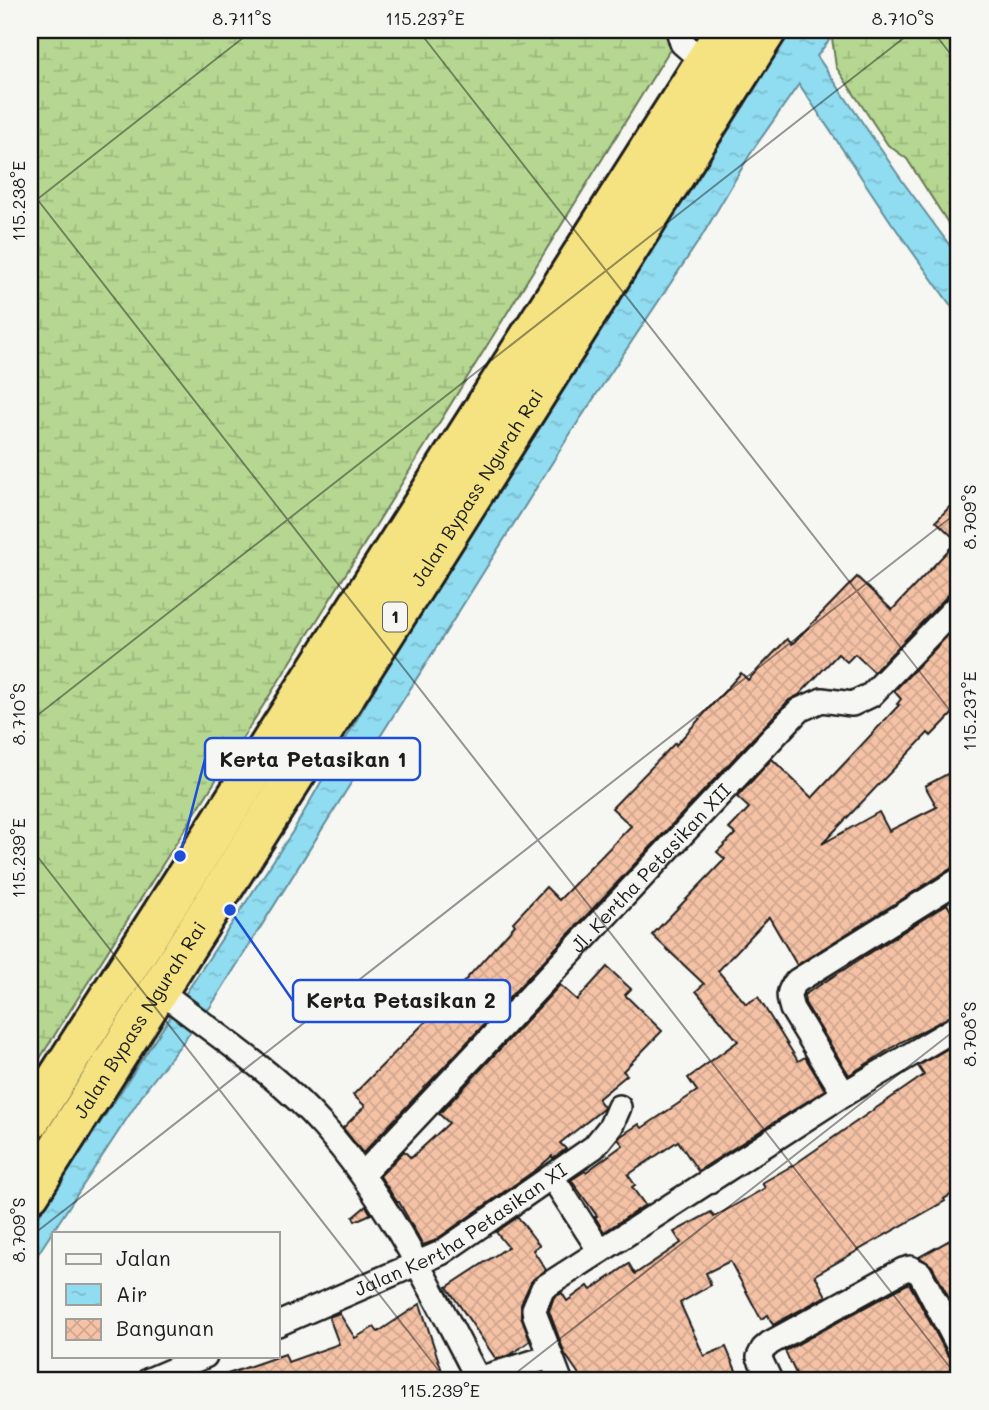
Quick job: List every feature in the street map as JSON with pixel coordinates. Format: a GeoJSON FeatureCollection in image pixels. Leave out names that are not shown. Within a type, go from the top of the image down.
{"type":"FeatureCollection","features":[{"type":"Feature","properties":{"kind":"highway","name":"Jalan Bypass Ngurah Rai"},"geometry":{"type":"LineString","coordinates":[[30,1121],[705,63],[750,34]]}},
{"type":"Feature","properties":{"kind":"highway","name":"Jalan Bypass Ngurah Rai"},"geometry":{"type":"LineString","coordinates":[[30,1193],[166,995],[750,34]]}},
{"type":"Feature","properties":{"kind":"street"},"geometry":{"type":"LineString","coordinates":[[678,30],[682,43],[705,63]]}},
{"type":"Feature","properties":{"kind":"street","name":"Jl. Kertha Petasikan XII"},"geometry":{"type":"LineString","coordinates":[[363,1174],[799,710],[822,700],[852,704],[871,695],[959,604]]}},
{"type":"Feature","properties":{"kind":"street"},"geometry":{"type":"LineString","coordinates":[[844,1094],[792,1009],[787,995],[789,990],[797,981],[959,880]]}},
{"type":"Feature","properties":{"kind":"street"},"geometry":{"type":"LineString","coordinates":[[166,995],[279,1082],[322,1124],[363,1174],[418,1264],[476,1380],[550,1357]]}},
{"type":"Feature","properties":{"kind":"street"},"geometry":{"type":"LineString","coordinates":[[561,1380],[550,1357],[534,1308],[543,1288],[844,1094],[959,1026]]}},
{"type":"Feature","properties":{"kind":"street","name":"Jalan Kertha Petasikan XI"},"geometry":{"type":"LineString","coordinates":[[280,1323],[441,1253],[594,1147],[611,1126],[619,1107]]}},
{"type":"Feature","properties":{"kind":"street"},"geometry":{"type":"LineString","coordinates":[[552,1177],[600,1251]]}},
{"type":"Feature","properties":{"kind":"street"},"geometry":{"type":"LineString","coordinates":[[771,1380],[759,1357],[770,1343],[910,1268],[920,1273],[959,1347]]}},
{"type":"Feature","properties":{"kind":"street"},"geometry":{"type":"LineString","coordinates":[[149,1380],[200,1358]]}},
{"type":"Feature","properties":{"kind":"green space"},"geometry":{"type":"Polygon","coordinates":[[[30,30],[682,30],[321,614],[30,1074],[30,30]]]}},
{"type":"Feature","properties":{"kind":"green space"},"geometry":{"type":"Polygon","coordinates":[[[837,30],[959,30],[959,240],[907,159],[888,145],[836,67],[832,38],[837,30]]]}},
{"type":"Feature","properties":{"kind":"water"},"geometry":{"type":"Polygon","coordinates":[[[789,30],[837,30],[817,56],[903,182],[959,258],[959,317],[891,222],[799,84],[752,151],[702,236],[572,431],[211,1006],[147,1088],[30,1266],[30,1229],[293,831],[388,665],[649,253],[771,52],[789,30]]]}},
{"type":"Feature","properties":{"kind":"building"},"geometry":{"type":"Polygon","coordinates":[[[959,497],[959,590],[949,594],[874,672],[855,654],[847,662],[838,654],[799,695],[789,700],[363,1153],[343,1128],[365,1106],[353,1095],[451,996],[546,887],[559,900],[631,826],[612,808],[675,743],[676,745],[741,673],[748,680],[787,639],[792,644],[857,577],[892,610],[957,541],[936,521],[959,497]]]}},
{"type":"Feature","properties":{"kind":"building"},"geometry":{"type":"Polygon","coordinates":[[[959,624],[959,707],[931,736],[928,733],[822,844],[879,812],[889,831],[937,807],[925,786],[949,773],[959,792],[959,866],[797,965],[769,917],[718,971],[746,1004],[758,997],[798,1061],[805,1057],[825,1090],[698,1171],[678,1141],[628,1175],[635,1185],[632,1187],[645,1205],[604,1232],[595,1217],[597,1216],[571,1180],[623,1145],[618,1139],[621,1136],[639,1124],[642,1128],[697,1091],[688,1078],[738,1041],[696,991],[704,984],[652,935],[725,859],[717,852],[735,834],[729,829],[749,808],[737,797],[772,759],[812,798],[899,705],[897,704],[901,699],[894,691],[959,624]]]}},
{"type":"Feature","properties":{"kind":"building"},"geometry":{"type":"Polygon","coordinates":[[[947,904],[959,925],[959,1012],[901,1042],[849,1075],[805,1003],[804,995],[947,904]]]}},
{"type":"Feature","properties":{"kind":"building"},"geometry":{"type":"Polygon","coordinates":[[[607,967],[631,989],[625,995],[662,1031],[623,1071],[627,1075],[598,1099],[603,1109],[560,1143],[566,1149],[553,1158],[552,1156],[434,1241],[423,1245],[399,1202],[380,1176],[404,1151],[411,1158],[449,1123],[439,1114],[560,985],[577,1000],[607,967]]]}},
{"type":"Feature","properties":{"kind":"building"},"geometry":{"type":"Polygon","coordinates":[[[959,1042],[959,1190],[944,1199],[945,1201],[815,1275],[826,1296],[773,1325],[768,1315],[761,1319],[730,1261],[706,1273],[711,1285],[680,1303],[704,1356],[726,1347],[740,1380],[583,1380],[565,1354],[549,1311],[554,1297],[562,1293],[567,1301],[588,1286],[591,1290],[629,1264],[635,1274],[681,1243],[674,1232],[711,1212],[714,1217],[765,1188],[762,1183],[795,1164],[924,1075],[918,1066],[959,1042]]]}},
{"type":"Feature","properties":{"kind":"building"},"geometry":{"type":"Polygon","coordinates":[[[366,1206],[371,1214],[355,1221],[353,1217],[366,1206]]]}},
{"type":"Feature","properties":{"kind":"building"},"geometry":{"type":"Polygon","coordinates":[[[518,1217],[539,1245],[533,1250],[546,1270],[531,1282],[521,1304],[521,1317],[530,1341],[510,1355],[496,1359],[447,1287],[508,1247],[496,1232],[518,1217]]]}},
{"type":"Feature","properties":{"kind":"building"},"geometry":{"type":"Polygon","coordinates":[[[959,1235],[959,1317],[932,1266],[919,1257],[959,1235]]]}},
{"type":"Feature","properties":{"kind":"building"},"geometry":{"type":"Polygon","coordinates":[[[909,1283],[947,1354],[959,1361],[959,1380],[799,1380],[785,1351],[909,1283]]]}},
{"type":"Feature","properties":{"kind":"building"},"geometry":{"type":"Polygon","coordinates":[[[420,1304],[445,1380],[219,1380],[219,1377],[280,1358],[285,1354],[288,1362],[339,1344],[329,1317],[339,1313],[355,1338],[374,1327],[378,1332],[420,1304]]]}},
{"type":"Feature","properties":{"kind":"place","name":"Kerta Petasikan 1"},"geometry":{"type":"Point","coordinates":[180,856]}},
{"type":"Feature","properties":{"kind":"place","name":"Kerta Petasikan 2"},"geometry":{"type":"Point","coordinates":[230,910]}}]}
